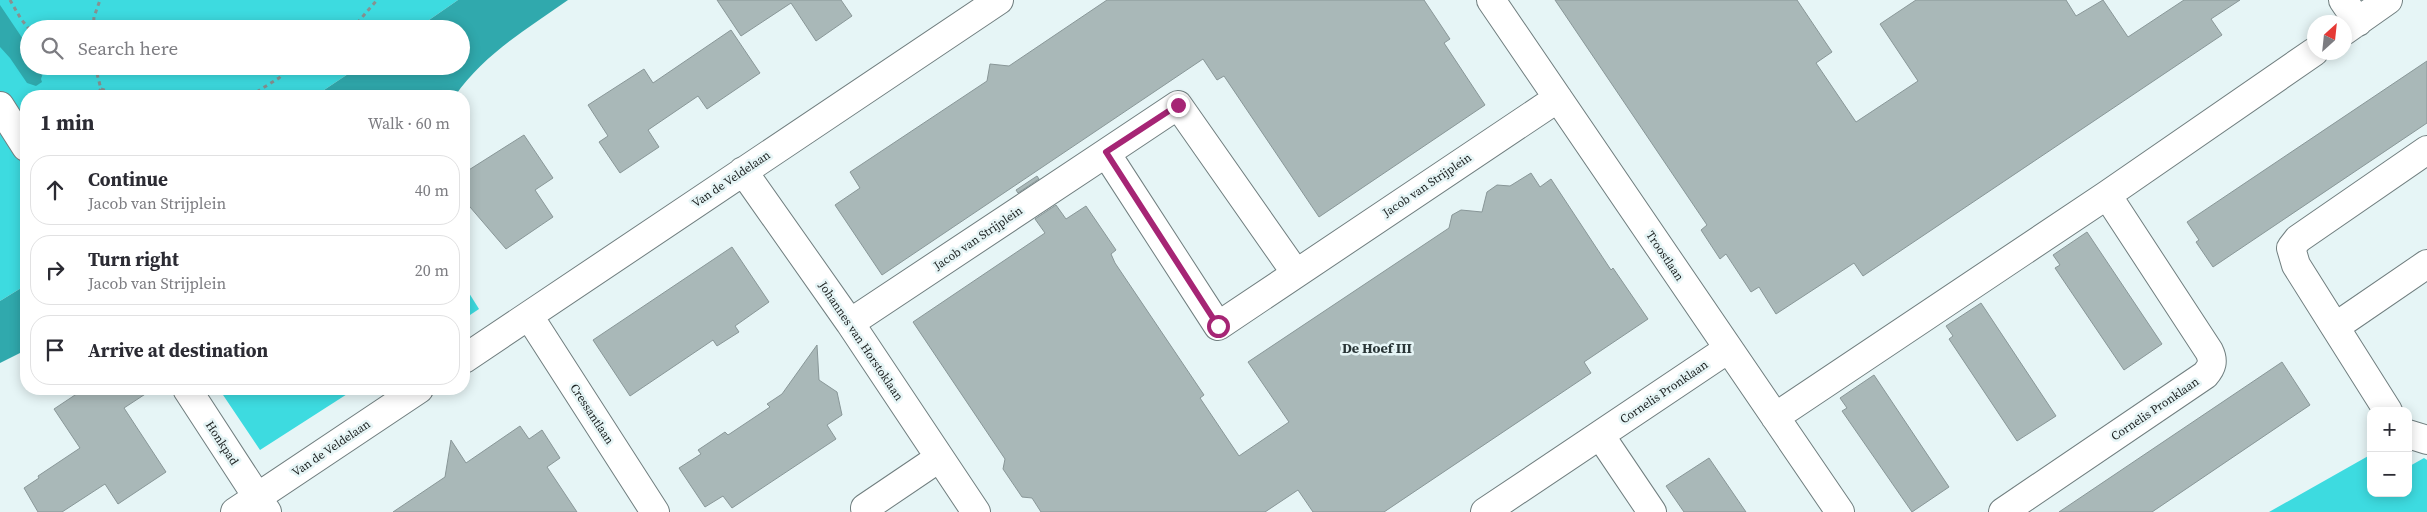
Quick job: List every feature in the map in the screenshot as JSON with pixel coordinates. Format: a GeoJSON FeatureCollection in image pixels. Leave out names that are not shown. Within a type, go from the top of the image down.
{"type":"FeatureCollection","features":[{"type":"Feature","properties":{"kind":"street","name":"Van de Veldelaan"},"geometry":{"type":"LineString","coordinates":[[470,355],[999,0]]}},
{"type":"Feature","properties":{"kind":"street","name":"Troostlaan"},"geometry":{"type":"LineString","coordinates":[[1491,0],[1840,512]]}},
{"type":"Feature","properties":{"kind":"street"},"geometry":{"type":"LineString","coordinates":[[2352,16],[2388,0]]}},
{"type":"Feature","properties":{"kind":"street"},"geometry":{"type":"LineString","coordinates":[[1775,418],[2107,195],[2307,57]]}},
{"type":"Feature","properties":{"kind":"street","name":"Jacob van Strijplein"},"geometry":{"type":"LineString","coordinates":[[1106,152],[1218,326],[1295,272],[1558,98]]}},
{"type":"Feature","properties":{"kind":"street","name":"Jacob van Strijplein"},"geometry":{"type":"LineString","coordinates":[[850,323],[1178,105],[1295,272]]}},
{"type":"Feature","properties":{"kind":"street"},"geometry":{"type":"LineString","coordinates":[[0,106],[20,138]]}},
{"type":"Feature","properties":{"kind":"street"},"geometry":{"type":"LineString","coordinates":[[2385,407],[2296,265],[2292,248],[2298,238],[2427,150]]}},
{"type":"Feature","properties":{"kind":"street","name":"Johannes van Horstoklaan"},"geometry":{"type":"LineString","coordinates":[[744,171],[850,323],[976,512]]}},
{"type":"Feature","properties":{"kind":"street","name":"Cornelis Pronklaan"},"geometry":{"type":"LineString","coordinates":[[2003,512],[2205,375],[2211,368],[2213,358],[2209,351],[2107,195]]}},
{"type":"Feature","properties":{"kind":"street"},"geometry":{"type":"LineString","coordinates":[[2335,327],[2427,264]]}},
{"type":"Feature","properties":{"kind":"street","name":"Cressantlaan"},"geometry":{"type":"LineString","coordinates":[[529,316],[655,512]]}},
{"type":"Feature","properties":{"kind":"street","name":"Cornelis Pronklaan"},"geometry":{"type":"LineString","coordinates":[[1485,512],[1728,349]]}},
{"type":"Feature","properties":{"kind":"street","name":"Honkpad"},"geometry":{"type":"LineString","coordinates":[[190,395],[262,504]]}},
{"type":"Feature","properties":{"kind":"street","name":"Van de Veldelaan"},"geometry":{"type":"LineString","coordinates":[[235,512],[262,504],[411,395]]}},
{"type":"Feature","properties":{"kind":"street"},"geometry":{"type":"LineString","coordinates":[[1600,435],[1652,512]]}},
{"type":"Feature","properties":{"kind":"street"},"geometry":{"type":"LineString","coordinates":[[2412,435],[2427,440]]}},
{"type":"Feature","properties":{"kind":"street"},"geometry":{"type":"LineString","coordinates":[[865,508],[939,458]]}},
{"type":"Feature","properties":{"kind":"path"},"geometry":{"type":"LineString","coordinates":[[10,0],[21,20]]}},
{"type":"Feature","properties":{"kind":"path"},"geometry":{"type":"LineString","coordinates":[[94,20],[100,0]]}},
{"type":"Feature","properties":{"kind":"path"},"geometry":{"type":"LineString","coordinates":[[360,20],[377,0]]}},
{"type":"Feature","properties":{"kind":"path"},"geometry":{"type":"LineString","coordinates":[[97,75],[100,90]]}},
{"type":"Feature","properties":{"kind":"path"},"geometry":{"type":"LineString","coordinates":[[260,90],[282,75]]}},
{"type":"Feature","properties":{"kind":"shaded area"},"geometry":{"type":"Polygon","coordinates":[[[0,0],[458,0],[429,20],[20,20],[20,75],[346,75],[324,90],[20,90],[20,289],[0,301],[0,0]]]}},
{"type":"Feature","properties":{"kind":"shaded area"},"geometry":{"type":"Polygon","coordinates":[[[458,0],[568,0],[507,43],[479,67],[459,90],[324,90],[346,75],[470,75],[470,20],[429,20],[458,0]]]}},
{"type":"Feature","properties":{"kind":"shaded area"},"geometry":{"type":"Polygon","coordinates":[[[0,5],[20,35],[20,73],[0,47],[0,5]]]}},
{"type":"Feature","properties":{"kind":"shaded area"},"geometry":{"type":"Polygon","coordinates":[[[22,75],[42,75],[42,82],[36,86],[27,83],[22,75]]]}},
{"type":"Feature","properties":{"kind":"shaded area"},"geometry":{"type":"Polygon","coordinates":[[[20,289],[20,353],[0,363],[0,301],[20,289]]]}},
{"type":"Feature","properties":{"kind":"shaded area"},"geometry":{"type":"Polygon","coordinates":[[[470,295],[479,309],[470,315],[470,295]]]}},
{"type":"Feature","properties":{"kind":"shaded area"},"geometry":{"type":"Polygon","coordinates":[[[223,395],[346,395],[260,450],[223,395]]]}},
{"type":"Feature","properties":{"kind":"shaded area"},"geometry":{"type":"Polygon","coordinates":[[[2367,457],[2367,497],[2412,497],[2412,465],[2424,458],[2427,460],[2427,512],[2269,512],[2367,457]]]}},
{"type":"Feature","properties":{"kind":"building"},"geometry":{"type":"Polygon","coordinates":[[[717,0],[841,0],[852,16],[816,41],[791,3],[741,36],[717,0]]]}},
{"type":"Feature","properties":{"kind":"building"},"geometry":{"type":"Polygon","coordinates":[[[1107,0],[1424,0],[1450,39],[1444,43],[1485,105],[1319,217],[1224,76],[1217,80],[1203,59],[882,275],[835,205],[860,188],[850,172],[987,81],[990,64],[1009,66],[1107,0]]]}},
{"type":"Feature","properties":{"kind":"building"},"geometry":{"type":"Polygon","coordinates":[[[1555,0],[1797,0],[1832,52],[1816,63],[1856,122],[1918,81],[1880,24],[1916,0],[2066,0],[2076,16],[2103,0],[2128,37],[2184,0],[2240,0],[2211,19],[2222,35],[1863,276],[1854,263],[1776,314],[1759,287],[1751,292],[1726,254],[1720,259],[1701,230],[1707,225],[1555,0]]]}},
{"type":"Feature","properties":{"kind":"building"},"geometry":{"type":"Polygon","coordinates":[[[731,30],[760,73],[707,109],[698,96],[648,130],[659,147],[620,173],[599,142],[608,136],[588,105],[644,69],[653,83],[731,30]]]}},
{"type":"Feature","properties":{"kind":"building"},"geometry":{"type":"Polygon","coordinates":[[[2427,61],[2427,123],[2213,267],[2196,242],[2199,240],[2187,222],[2427,61]]]}},
{"type":"Feature","properties":{"kind":"building"},"geometry":{"type":"Polygon","coordinates":[[[524,135],[553,178],[535,190],[553,217],[506,249],[470,207],[470,169],[524,135]]]}},
{"type":"Feature","properties":{"kind":"building"},"geometry":{"type":"Polygon","coordinates":[[[1531,173],[1540,187],[1551,179],[1611,270],[1613,268],[1648,319],[1584,362],[1591,373],[1384,512],[1313,512],[1298,490],[1265,512],[1041,512],[1032,498],[1022,497],[1003,469],[1005,459],[913,322],[1045,233],[1035,219],[1056,205],[1066,219],[1086,206],[1116,250],[1111,254],[1115,263],[1204,395],[1200,398],[1239,456],[1289,422],[1248,362],[1449,228],[1452,215],[1461,210],[1482,212],[1487,192],[1497,185],[1510,186],[1531,173]]]}},
{"type":"Feature","properties":{"kind":"building"},"geometry":{"type":"Polygon","coordinates":[[[1037,176],[1039,179],[1018,193],[1016,190],[1037,176]]]}},
{"type":"Feature","properties":{"kind":"building"},"geometry":{"type":"Polygon","coordinates":[[[2087,232],[2162,344],[2124,370],[2055,268],[2060,265],[2053,255],[2087,232]]]}},
{"type":"Feature","properties":{"kind":"building"},"geometry":{"type":"Polygon","coordinates":[[[732,247],[769,302],[735,326],[739,332],[717,346],[713,340],[630,396],[593,340],[732,247]]]}},
{"type":"Feature","properties":{"kind":"building"},"geometry":{"type":"Polygon","coordinates":[[[1981,303],[2056,416],[2017,441],[1949,339],[1953,336],[1946,326],[1981,303]]]}},
{"type":"Feature","properties":{"kind":"building"},"geometry":{"type":"Polygon","coordinates":[[[817,345],[819,380],[837,392],[842,415],[827,425],[836,439],[732,508],[723,496],[705,507],[679,468],[701,454],[698,450],[725,432],[728,435],[770,407],[767,404],[782,394],[817,345]]]}},
{"type":"Feature","properties":{"kind":"building"},"geometry":{"type":"Polygon","coordinates":[[[2282,362],[2310,405],[2152,512],[2059,512],[2282,362]]]}},
{"type":"Feature","properties":{"kind":"building"},"geometry":{"type":"Polygon","coordinates":[[[1874,375],[1949,487],[1912,512],[1842,411],[1847,408],[1840,398],[1874,375]]]}},
{"type":"Feature","properties":{"kind":"building"},"geometry":{"type":"Polygon","coordinates":[[[75,395],[144,395],[124,408],[166,472],[118,504],[105,484],[62,512],[38,512],[24,488],[39,478],[38,476],[80,448],[54,409],[75,395]]]}},
{"type":"Feature","properties":{"kind":"building"},"geometry":{"type":"Polygon","coordinates":[[[520,426],[529,439],[542,430],[560,458],[547,467],[577,512],[393,512],[445,477],[451,440],[466,463],[520,426]]]}},
{"type":"Feature","properties":{"kind":"building"},"geometry":{"type":"Polygon","coordinates":[[[1709,458],[1746,512],[1684,512],[1666,486],[1709,458]]]}},
{"type":"Feature","properties":{"kind":"district","name":"De Hoef III"},"geometry":{"type":"Point","coordinates":[1377,348]}},
{"type":"Feature","properties":{"kind":"route"},"geometry":{"type":"LineString","coordinates":[[1178,105],[1106,152],[1218,326]]}}]}
